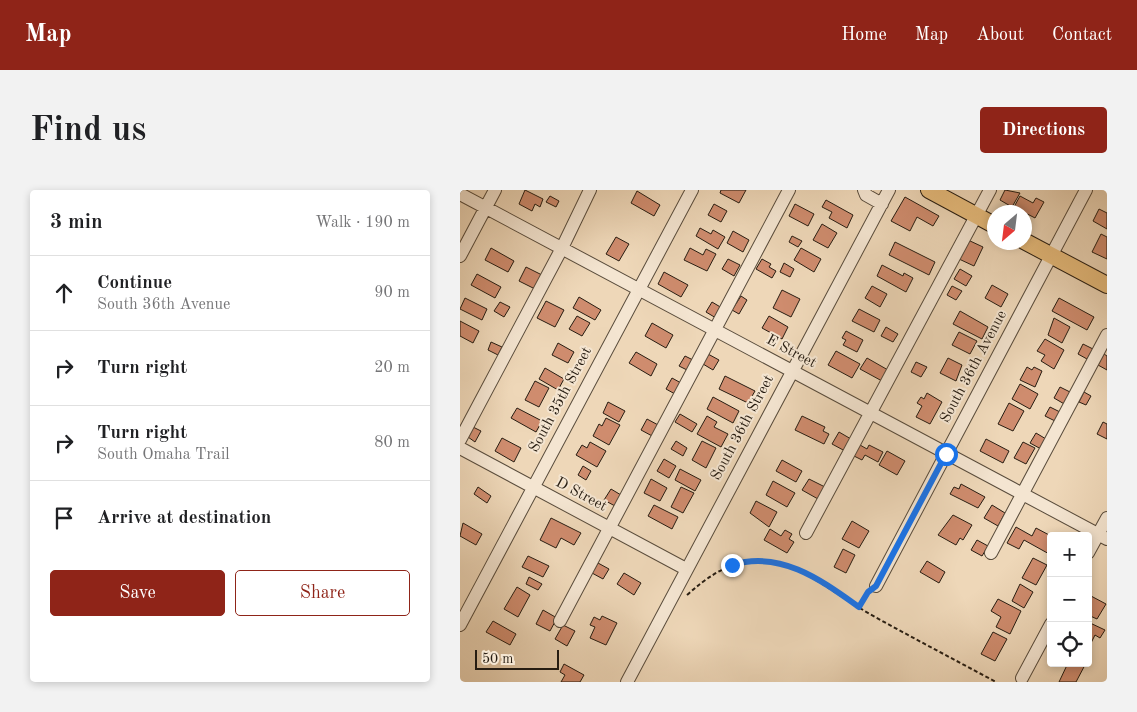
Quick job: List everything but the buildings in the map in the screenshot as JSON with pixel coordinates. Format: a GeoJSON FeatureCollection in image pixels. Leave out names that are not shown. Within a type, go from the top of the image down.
{"type":"FeatureCollection","features":[{"type":"Feature","properties":{"kind":"main road"},"geometry":{"type":"LineString","coordinates":[[930,190],[987,221]]}},
{"type":"Feature","properties":{"kind":"main road"},"geometry":{"type":"LineString","coordinates":[[1032,245],[1107,284]]}},
{"type":"Feature","properties":{"kind":"street"},"geometry":{"type":"LineString","coordinates":[[460,256],[495,190]]}},
{"type":"Feature","properties":{"kind":"street"},"geometry":{"type":"LineString","coordinates":[[460,440],[562,248],[590,190]]}},
{"type":"Feature","properties":{"kind":"street","name":"South 35th Street"},"geometry":{"type":"LineString","coordinates":[[460,625],[692,190]]}},
{"type":"Feature","properties":{"kind":"street"},"geometry":{"type":"LineString","coordinates":[[560,621],[789,190]]}},
{"type":"Feature","properties":{"kind":"street"},"geometry":{"type":"LineString","coordinates":[[864,190],[866,195],[882,204]]}},
{"type":"Feature","properties":{"kind":"street","name":"South 36th Street"},"geometry":{"type":"LineString","coordinates":[[627,682],[889,190]]}},
{"type":"Feature","properties":{"kind":"street"},"geometry":{"type":"LineString","coordinates":[[806,533],[869,412],[990,190]]}},
{"type":"Feature","properties":{"kind":"street","name":"South 36th Avenue"},"geometry":{"type":"LineString","coordinates":[[876,586],[1086,190]]}},
{"type":"Feature","properties":{"kind":"street","name":"E Street"},"geometry":{"type":"LineString","coordinates":[[460,194],[1103,537]]}},
{"type":"Feature","properties":{"kind":"street"},"geometry":{"type":"LineString","coordinates":[[991,553],[1107,335]]}},
{"type":"Feature","properties":{"kind":"street","name":"D Street"},"geometry":{"type":"LineString","coordinates":[[460,448],[686,569]]}},
{"type":"Feature","properties":{"kind":"street"},"geometry":{"type":"LineString","coordinates":[[1092,549],[1103,537],[1107,518]]}},
{"type":"Feature","properties":{"kind":"street"},"geometry":{"type":"LineString","coordinates":[[1022,678],[1047,631]]}},
{"type":"Feature","properties":{"kind":"path"},"geometry":{"type":"LineString","coordinates":[[686,596],[708,577],[727,567],[744,562],[771,561],[796,567],[859,607],[996,682]]}},
{"type":"Feature","properties":{"kind":"path"},"geometry":{"type":"LineString","coordinates":[[859,607],[868,592],[876,586]]}},
{"type":"Feature","properties":{"kind":"route"},"geometry":{"type":"LineString","coordinates":[[732,565],[758,560],[796,567],[859,607],[868,592],[876,586],[946,454]]}}]}
